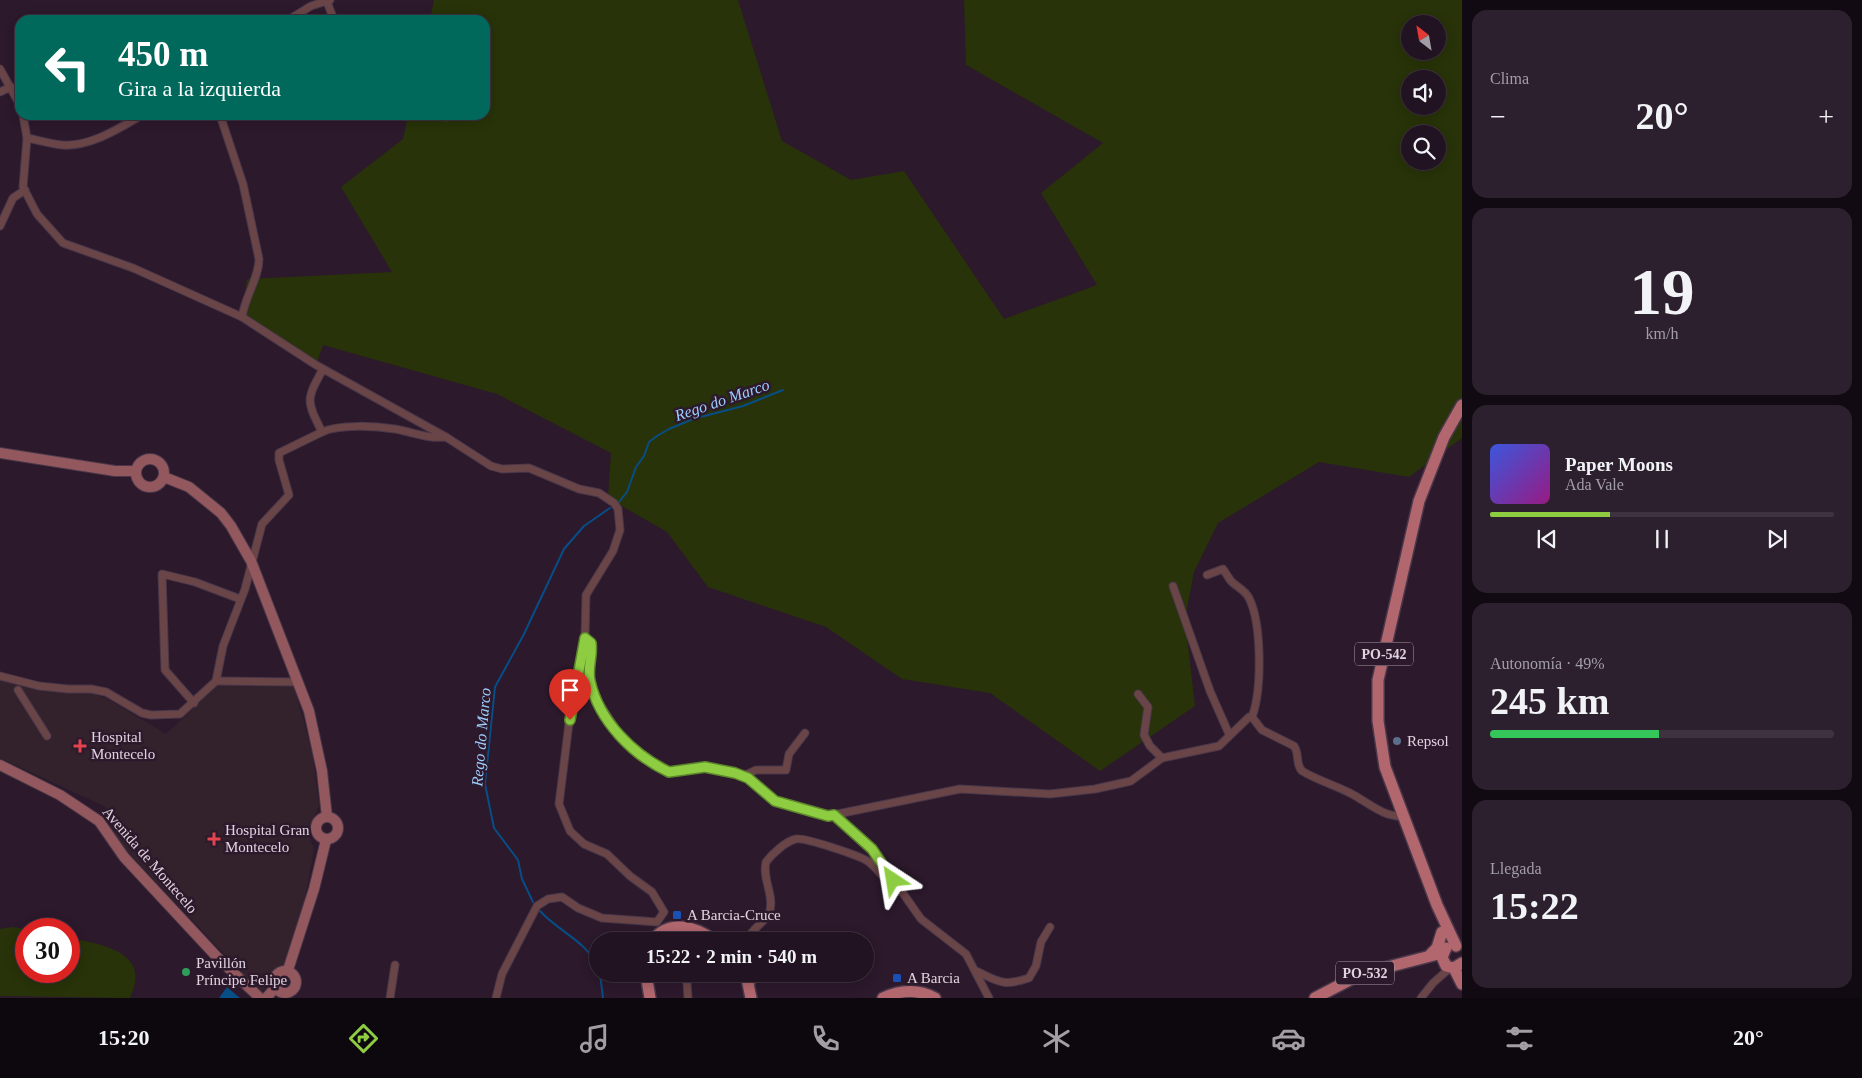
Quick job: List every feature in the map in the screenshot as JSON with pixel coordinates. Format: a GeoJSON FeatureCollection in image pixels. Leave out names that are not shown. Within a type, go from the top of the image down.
{"type":"FeatureCollection","features":[{"type":"Feature","properties":{"kind":"main road","name":"PO-542"},"geometry":{"type":"LineString","coordinates":[[1462,405],[1444,437],[1420,501],[1378,680],[1378,721],[1385,767],[1437,905],[1462,984]]}},
{"type":"Feature","properties":{"kind":"main road","name":"PO-542"},"geometry":{"type":"LineString","coordinates":[[1437,905],[1442,932],[1454,955]]}},
{"type":"Feature","properties":{"kind":"main road"},"geometry":{"type":"LineString","coordinates":[[662,932],[679,927],[695,929],[700,932]]}},
{"type":"Feature","properties":{"kind":"main road"},"geometry":{"type":"LineString","coordinates":[[1421,960],[1437,948],[1442,932]]}},
{"type":"Feature","properties":{"kind":"main road"},"geometry":{"type":"LineString","coordinates":[[1421,960],[1454,955]]}},
{"type":"Feature","properties":{"kind":"main road","name":"PO-532"},"geometry":{"type":"LineString","coordinates":[[1316,998],[1361,974],[1383,967],[1421,960]]}},
{"type":"Feature","properties":{"kind":"main road"},"geometry":{"type":"LineString","coordinates":[[647,982],[650,998]]}},
{"type":"Feature","properties":{"kind":"main road"},"geometry":{"type":"LineString","coordinates":[[748,982],[751,998]]}},
{"type":"Feature","properties":{"kind":"main road"},"geometry":{"type":"LineString","coordinates":[[883,998],[909,991],[920,992],[935,998]]}},
{"type":"Feature","properties":{"kind":"street"},"geometry":{"type":"LineString","coordinates":[[296,15],[311,6],[329,1],[333,15]]}},
{"type":"Feature","properties":{"kind":"street"},"geometry":{"type":"LineString","coordinates":[[0,69],[15,95]]}},
{"type":"Feature","properties":{"kind":"street"},"geometry":{"type":"LineString","coordinates":[[0,92],[11,87]]}},
{"type":"Feature","properties":{"kind":"street"},"geometry":{"type":"LineString","coordinates":[[24,120],[27,138],[23,187],[37,214],[64,243],[133,268],[242,317],[323,369],[446,437],[491,466],[502,469],[529,468],[580,489],[606,496],[618,509],[620,525],[618,541],[586,595],[585,638],[571,707],[559,804],[561,813],[570,831],[577,838],[607,854],[630,876],[652,892],[664,912],[657,922],[614,920],[589,913],[562,897],[554,897],[541,903],[537,906],[502,974],[496,998]]}},
{"type":"Feature","properties":{"kind":"street"},"geometry":{"type":"LineString","coordinates":[[27,138],[63,145],[93,140],[117,130],[134,120]]}},
{"type":"Feature","properties":{"kind":"street"},"geometry":{"type":"LineString","coordinates":[[222,120],[243,184],[259,259],[259,269],[245,300],[242,317]]}},
{"type":"Feature","properties":{"kind":"street"},"geometry":{"type":"LineString","coordinates":[[0,226],[13,198],[25,190]]}},
{"type":"Feature","properties":{"kind":"street"},"geometry":{"type":"LineString","coordinates":[[322,432],[309,402],[310,395],[323,369]]}},
{"type":"Feature","properties":{"kind":"street"},"geometry":{"type":"LineString","coordinates":[[0,676],[39,686],[91,689],[106,692],[136,710],[151,715],[176,716],[194,703],[216,681],[223,646],[245,589],[262,524],[289,495],[279,460],[280,453],[322,432],[339,426],[396,429],[416,435],[446,437]]}},
{"type":"Feature","properties":{"kind":"street"},"geometry":{"type":"LineString","coordinates":[[0,452],[115,471],[135,471]]}},
{"type":"Feature","properties":{"kind":"street"},"geometry":{"type":"LineString","coordinates":[[152,459],[163,467],[164,477],[158,485],[149,488],[140,484],[135,471],[140,463],[152,459]]}},
{"type":"Feature","properties":{"kind":"street"},"geometry":{"type":"LineString","coordinates":[[164,477],[189,487],[221,513],[231,526],[251,561],[309,711],[322,771],[327,817]]}},
{"type":"Feature","properties":{"kind":"street"},"geometry":{"type":"LineString","coordinates":[[1208,575],[1223,569],[1232,582],[1248,596],[1252,608],[1259,656],[1257,704],[1252,717]]}},
{"type":"Feature","properties":{"kind":"street"},"geometry":{"type":"LineString","coordinates":[[194,703],[165,670],[162,574],[195,582],[240,599]]}},
{"type":"Feature","properties":{"kind":"street"},"geometry":{"type":"LineString","coordinates":[[1173,586],[1183,619],[1229,734]]}},
{"type":"Feature","properties":{"kind":"street"},"geometry":{"type":"LineString","coordinates":[[585,638],[591,643],[589,671],[593,690],[612,727],[621,737],[669,772],[705,767],[744,776],[775,801],[828,816],[960,789],[1050,794],[1095,789],[1131,781],[1162,758],[1194,750],[1211,749],[1223,743],[1229,734],[1248,717],[1252,717]]}},
{"type":"Feature","properties":{"kind":"street"},"geometry":{"type":"LineString","coordinates":[[216,681],[298,682]]}},
{"type":"Feature","properties":{"kind":"street"},"geometry":{"type":"LineString","coordinates":[[18,690],[47,736]]}},
{"type":"Feature","properties":{"kind":"street"},"geometry":{"type":"LineString","coordinates":[[1138,694],[1148,707],[1144,735],[1150,746],[1162,758]]}},
{"type":"Feature","properties":{"kind":"street"},"geometry":{"type":"LineString","coordinates":[[1252,717],[1262,730],[1294,746],[1297,750],[1298,766],[1302,771],[1349,792],[1381,811],[1395,817],[1403,816]]}},
{"type":"Feature","properties":{"kind":"street"},"geometry":{"type":"LineString","coordinates":[[744,776],[756,770],[786,770],[789,754],[805,733]]}},
{"type":"Feature","properties":{"kind":"street","name":"Avenida de Montecelo"},"geometry":{"type":"LineString","coordinates":[[0,765],[60,795],[99,821],[124,857],[217,957],[260,998]]}},
{"type":"Feature","properties":{"kind":"street"},"geometry":{"type":"LineString","coordinates":[[834,815],[872,849],[921,919],[966,954],[989,998]]}},
{"type":"Feature","properties":{"kind":"street"},"geometry":{"type":"LineString","coordinates":[[327,817],[334,819],[339,829],[336,836],[326,840],[319,836],[316,830],[320,820],[327,817]]}},
{"type":"Feature","properties":{"kind":"street"},"geometry":{"type":"LineString","coordinates":[[288,970],[314,889],[326,840]]}},
{"type":"Feature","properties":{"kind":"street"},"geometry":{"type":"LineString","coordinates":[[752,932],[767,917],[770,910],[764,877],[766,862],[794,840],[805,840],[858,856],[875,867],[894,888],[900,890]]}},
{"type":"Feature","properties":{"kind":"street"},"geometry":{"type":"LineString","coordinates":[[976,971],[989,979],[1003,983],[1029,978],[1036,966],[1041,942],[1050,927]]}},
{"type":"Feature","properties":{"kind":"street"},"geometry":{"type":"LineString","coordinates":[[1421,998],[1454,955]]}},
{"type":"Feature","properties":{"kind":"street"},"geometry":{"type":"LineString","coordinates":[[390,998],[395,965]]}},
{"type":"Feature","properties":{"kind":"street"},"geometry":{"type":"LineString","coordinates":[[266,998],[275,988],[275,976],[280,971],[288,970],[294,974],[297,981],[290,995],[280,992],[275,988]]}},
{"type":"Feature","properties":{"kind":"street"},"geometry":{"type":"LineString","coordinates":[[686,982],[688,998]]}},
{"type":"Feature","properties":{"kind":"shaded area","name":"Hospital Gran Montecelo"},"geometry":{"type":"Polygon","coordinates":[[[0,679],[61,692],[86,691],[106,698],[166,734],[218,685],[294,686],[313,755],[319,807],[307,830],[314,849],[301,921],[286,964],[261,993],[123,847],[112,829],[106,807],[0,758],[0,679]]]}},
{"type":"Feature","properties":{"kind":"green space"},"geometry":{"type":"Polygon","coordinates":[[[434,0],[738,0],[782,141],[851,180],[904,171],[1004,319],[1097,285],[1041,193],[1103,143],[966,65],[964,0],[1462,0],[1462,438],[1409,477],[1319,462],[1218,523],[1194,572],[1185,619],[1195,706],[1100,771],[990,693],[902,679],[826,627],[708,587],[667,532],[608,498],[611,453],[497,394],[323,345],[316,365],[242,317],[247,279],[392,272],[341,187],[403,139],[407,120],[490,120],[490,15],[431,15],[434,0]]]}},
{"type":"Feature","properties":{"kind":"green space"},"geometry":{"type":"Polygon","coordinates":[[[15,927],[15,983],[80,983],[80,940],[108,947],[129,960],[135,970],[135,982],[130,998],[0,996],[0,929],[15,927]]]}},
{"type":"Feature","properties":{"kind":"water"},"geometry":{"type":"Polygon","coordinates":[[[227,987],[240,998],[219,998],[227,987]]]}},
{"type":"Feature","properties":{"kind":"waterway","name":"Rego do Marco"},"geometry":{"type":"LineString","coordinates":[[619,502],[627,492],[636,467],[644,456],[649,442],[657,436],[693,419],[743,406],[783,390]]}},
{"type":"Feature","properties":{"kind":"waterway","name":"Rego do Marco"},"geometry":{"type":"LineString","coordinates":[[533,902],[522,879],[518,860],[494,828],[485,784],[495,687],[524,634],[564,549],[584,526],[610,508]]}},
{"type":"Feature","properties":{"kind":"waterway","name":"Rego do Marco"},"geometry":{"type":"LineString","coordinates":[[540,911],[589,954]]}},
{"type":"Feature","properties":{"kind":"waterway","name":"Rego do Marco"},"geometry":{"type":"LineString","coordinates":[[601,982],[603,998]]}},
{"type":"Feature","properties":{"kind":"place","name":"Repsol"},"geometry":{"type":"Point","coordinates":[1397,741]}},
{"type":"Feature","properties":{"kind":"place","name":"Hospital Montecelo"},"geometry":{"type":"Point","coordinates":[80,746]}},
{"type":"Feature","properties":{"kind":"place","name":"Hospital Gran Montecelo"},"geometry":{"type":"Point","coordinates":[214,839]}},
{"type":"Feature","properties":{"kind":"place","name":"A Barcia-Cruce"},"geometry":{"type":"Point","coordinates":[677,915]}},
{"type":"Feature","properties":{"kind":"place","name":"Pavillón Príncipe Felipe"},"geometry":{"type":"Point","coordinates":[186,972]}},
{"type":"Feature","properties":{"kind":"place","name":"A Barcia"},"geometry":{"type":"Point","coordinates":[897,978]}},
{"type":"Feature","properties":{"kind":"route"},"geometry":{"type":"LineString","coordinates":[[570,720],[585,638],[589,639],[592,648],[589,671],[593,690],[612,727],[629,744],[660,768],[669,772],[705,767],[735,773],[748,778],[775,801],[828,816],[834,815],[842,825],[872,849],[893,880]]}}]}
